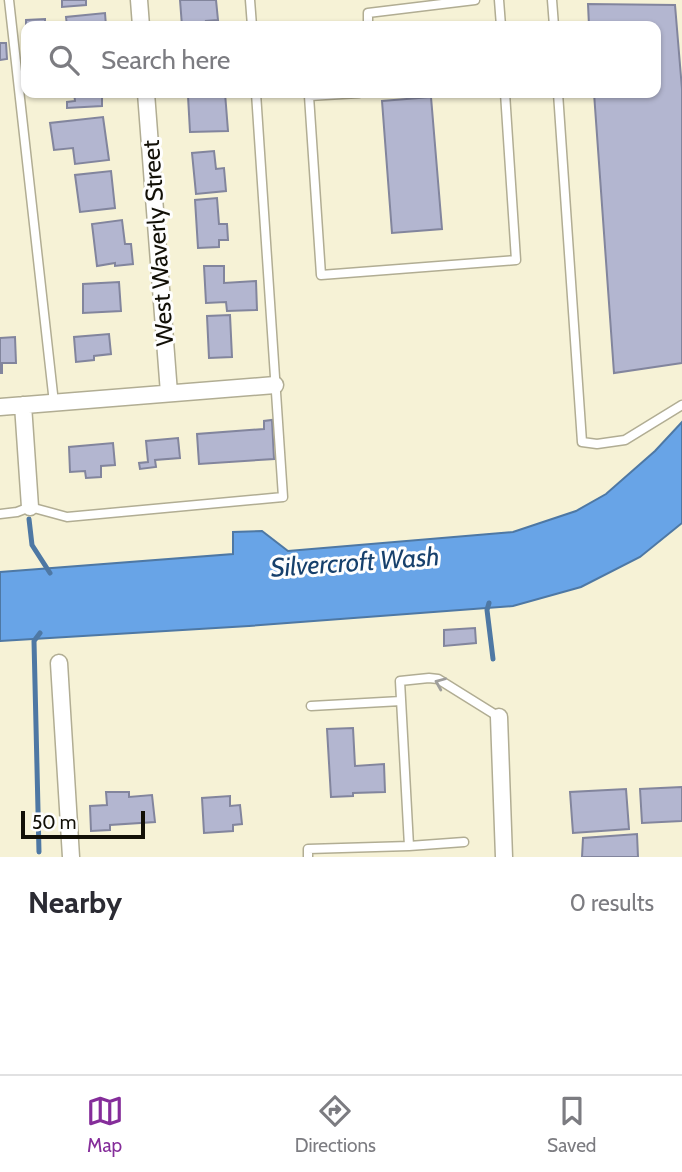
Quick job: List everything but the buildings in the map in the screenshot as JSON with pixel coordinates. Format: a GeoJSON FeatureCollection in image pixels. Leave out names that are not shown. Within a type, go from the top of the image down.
{"type":"FeatureCollection","features":[{"type":"Feature","properties":{"kind":"street"},"geometry":{"type":"LineString","coordinates":[[139,0],[141,21]]}},
{"type":"Feature","properties":{"kind":"street","name":"West Waverly Street"},"geometry":{"type":"LineString","coordinates":[[146,98],[169,393]]}},
{"type":"Feature","properties":{"kind":"street"},"geometry":{"type":"LineString","coordinates":[[0,407],[275,385]]}},
{"type":"Feature","properties":{"kind":"street"},"geometry":{"type":"LineString","coordinates":[[23,405],[30,507]]}},
{"type":"Feature","properties":{"kind":"street"},"geometry":{"type":"LineString","coordinates":[[59,663],[71,857]]}},
{"type":"Feature","properties":{"kind":"street"},"geometry":{"type":"LineString","coordinates":[[499,717],[504,857]]}},
{"type":"Feature","properties":{"kind":"lane"},"geometry":{"type":"LineString","coordinates":[[9,0],[54,402]]}},
{"type":"Feature","properties":{"kind":"lane"},"geometry":{"type":"LineString","coordinates":[[250,0],[252,21]]}},
{"type":"Feature","properties":{"kind":"lane"},"geometry":{"type":"LineString","coordinates":[[368,21],[369,13],[475,0]]}},
{"type":"Feature","properties":{"kind":"lane"},"geometry":{"type":"LineString","coordinates":[[499,0],[500,21]]}},
{"type":"Feature","properties":{"kind":"lane"},"geometry":{"type":"LineString","coordinates":[[552,0],[554,21]]}},
{"type":"Feature","properties":{"kind":"lane"},"geometry":{"type":"LineString","coordinates":[[0,514],[30,507],[66,517],[283,497],[257,98]]}},
{"type":"Feature","properties":{"kind":"lane"},"geometry":{"type":"LineString","coordinates":[[309,98],[321,275],[516,260],[505,98]]}},
{"type":"Feature","properties":{"kind":"lane"},"geometry":{"type":"LineString","coordinates":[[558,98],[582,442],[597,444],[625,440],[682,405]]}},
{"type":"Feature","properties":{"kind":"lane"},"geometry":{"type":"LineString","coordinates":[[409,846],[400,681],[429,678],[438,680],[499,717]]}},
{"type":"Feature","properties":{"kind":"lane"},"geometry":{"type":"LineString","coordinates":[[311,706],[401,701]]}},
{"type":"Feature","properties":{"kind":"lane"},"geometry":{"type":"LineString","coordinates":[[308,857],[307,849],[464,842]]}},
{"type":"Feature","properties":{"kind":"water","name":"Silvercroft Wash"},"geometry":{"type":"Polygon","coordinates":[[[682,422],[682,523],[640,557],[581,587],[513,606],[0,641],[0,572],[233,554],[233,532],[262,531],[288,551],[513,532],[576,511],[606,494],[655,451],[682,422]]]}},
{"type":"Feature","properties":{"kind":"waterway"},"geometry":{"type":"LineString","coordinates":[[29,519],[32,545],[50,573]]}},
{"type":"Feature","properties":{"kind":"waterway"},"geometry":{"type":"LineString","coordinates":[[489,603],[487,610],[493,659]]}},
{"type":"Feature","properties":{"kind":"waterway"},"geometry":{"type":"LineString","coordinates":[[39,852],[34,641],[40,633]]}}]}
